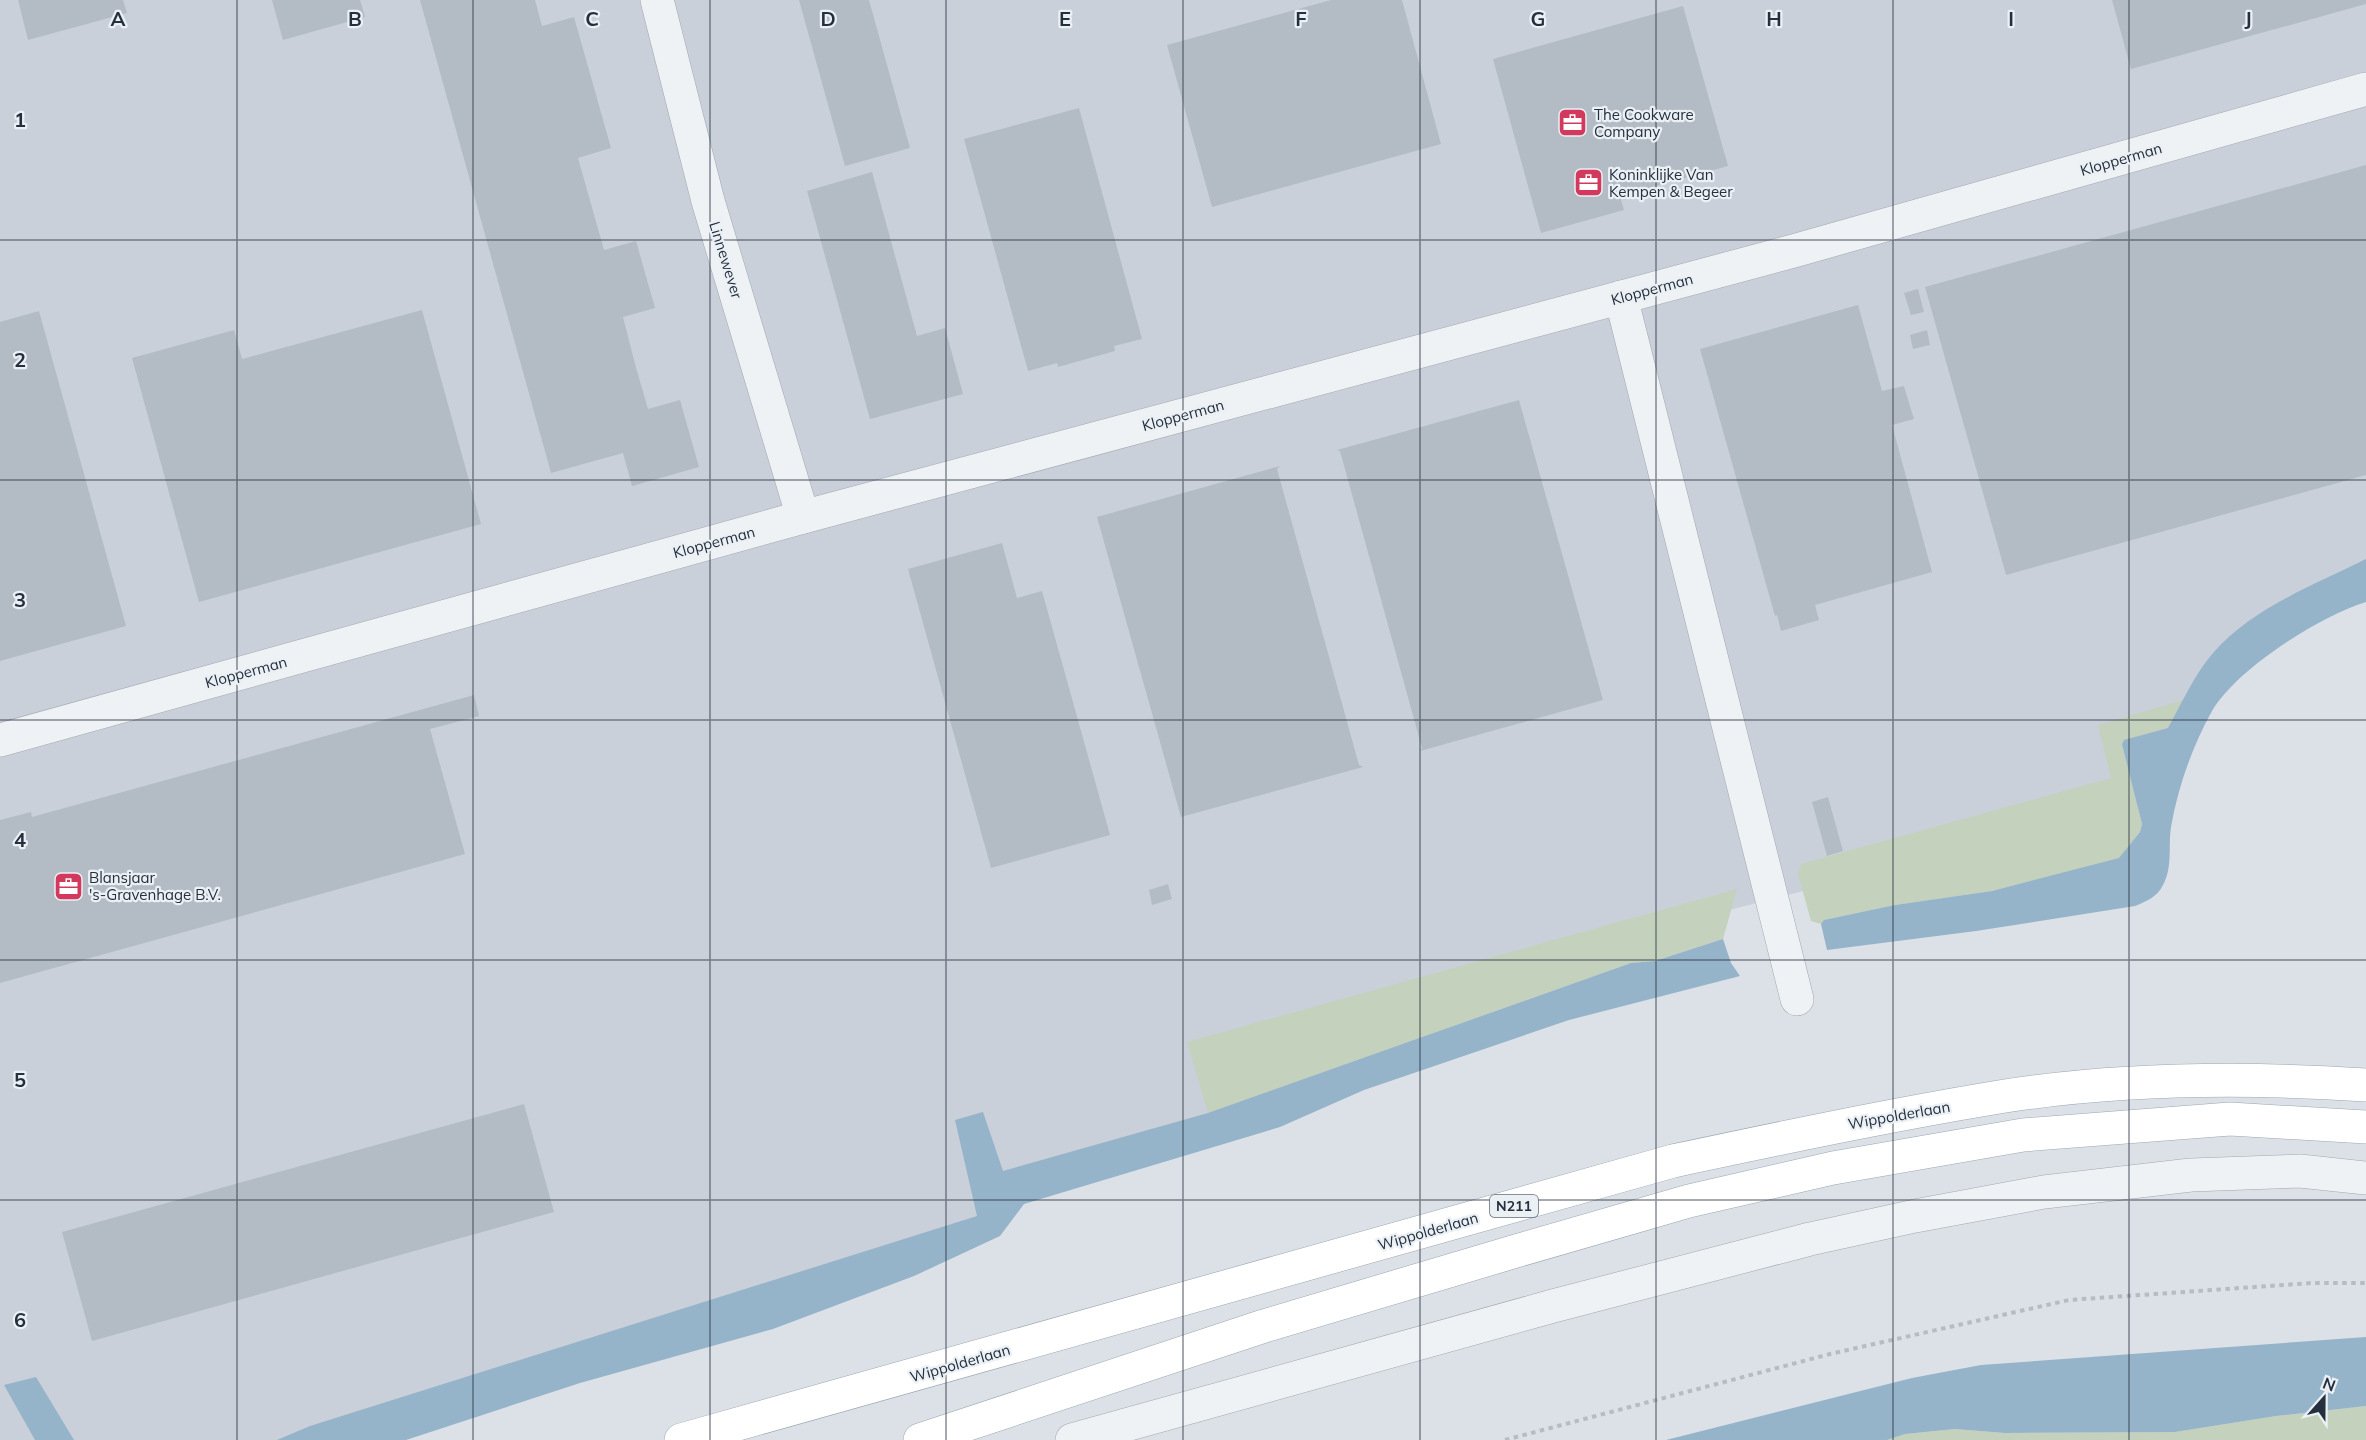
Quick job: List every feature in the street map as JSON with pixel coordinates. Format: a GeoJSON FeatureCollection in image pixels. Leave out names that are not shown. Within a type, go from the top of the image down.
{"type":"FeatureCollection","features":[{"type":"Feature","properties":{"kind":"main road","name":"Wippolderlaan"},"geometry":{"type":"LineString","coordinates":[[681,1440],[1673,1161],[1806,1132],[2001,1097],[2095,1088],[2207,1080],[2366,1085]]}},
{"type":"Feature","properties":{"kind":"main road"},"geometry":{"type":"LineString","coordinates":[[920,1440],[1264,1326],[1515,1251],[1689,1201],[1833,1168],[2023,1136],[2230,1119],[2366,1127]]}},
{"type":"Feature","properties":{"kind":"street","name":"Linnewever"},"geometry":{"type":"LineString","coordinates":[[657,0],[708,201],[803,518]]}},
{"type":"Feature","properties":{"kind":"street","name":"Klopperman"},"geometry":{"type":"LineString","coordinates":[[0,740],[803,518],[1621,297],[2366,89]]}},
{"type":"Feature","properties":{"kind":"street"},"geometry":{"type":"LineString","coordinates":[[1621,297],[1797,999]]}},
{"type":"Feature","properties":{"kind":"street"},"geometry":{"type":"LineString","coordinates":[[1072,1440],[1553,1306],[1810,1239],[1915,1216],[2044,1192],[2191,1176],[2300,1171],[2366,1178]]}},
{"type":"Feature","properties":{"kind":"path"},"geometry":{"type":"LineString","coordinates":[[1505,1440],[1830,1354],[2069,1300],[2312,1283],[2366,1283]]}},
{"type":"Feature","properties":{"kind":"shaded area"},"geometry":{"type":"Polygon","coordinates":[[[0,0],[2366,0],[2366,590],[2262,654],[2198,723],[2159,800],[1690,920],[1293,1096],[1046,1170],[895,1272],[364,1440],[0,1440],[0,0]]]}},
{"type":"Feature","properties":{"kind":"green space"},"geometry":{"type":"Polygon","coordinates":[[[2184,700],[2168,728],[2124,740],[2122,744],[2142,824],[2140,832],[2120,858],[1992,891],[1895,905],[1825,920],[1821,924],[1811,921],[1798,874],[1801,864],[2111,778],[2098,725],[2184,700]]]}},
{"type":"Feature","properties":{"kind":"green space"},"geometry":{"type":"Polygon","coordinates":[[[1737,889],[1723,939],[1655,961],[1631,963],[1208,1113],[1187,1042],[1737,889]]]}},
{"type":"Feature","properties":{"kind":"green space"},"geometry":{"type":"Polygon","coordinates":[[[2366,1406],[2366,1440],[1887,1440],[1905,1434],[1955,1429],[2005,1433],[2175,1432],[2276,1416],[2366,1406]]]}},
{"type":"Feature","properties":{"kind":"water"},"geometry":{"type":"Polygon","coordinates":[[[2366,559],[2366,602],[2326,619],[2281,646],[2240,678],[2212,711],[2192,753],[2178,797],[2171,827],[2166,878],[2158,893],[2135,906],[1976,931],[1827,950],[1821,924],[1824,920],[1895,905],[1992,891],[2119,858],[2140,832],[2142,824],[2122,744],[2124,740],[2168,728],[2206,662],[2229,637],[2246,623],[2305,588],[2366,559]]]}},
{"type":"Feature","properties":{"kind":"water"},"geometry":{"type":"Polygon","coordinates":[[[1723,939],[1731,963],[1740,976],[1569,1020],[1364,1090],[1280,1127],[1024,1204],[1000,1236],[914,1276],[773,1329],[580,1383],[406,1440],[277,1440],[310,1426],[977,1216],[955,1120],[983,1112],[1003,1171],[1208,1113],[1631,963],[1655,961],[1723,939]]]}},
{"type":"Feature","properties":{"kind":"water"},"geometry":{"type":"Polygon","coordinates":[[[2366,1337],[2366,1406],[2276,1416],[2175,1432],[2005,1433],[1955,1429],[1905,1434],[1887,1440],[1666,1440],[1912,1378],[1981,1365],[2366,1337]]]}},
{"type":"Feature","properties":{"kind":"water"},"geometry":{"type":"Polygon","coordinates":[[[36,1377],[74,1440],[35,1440],[4,1385],[36,1377]]]}},
{"type":"Feature","properties":{"kind":"building"},"geometry":{"type":"Polygon","coordinates":[[[18,0],[123,0],[127,13],[28,40],[18,0]]]}},
{"type":"Feature","properties":{"kind":"building"},"geometry":{"type":"Polygon","coordinates":[[[272,0],[360,0],[365,17],[283,40],[272,0]]]}},
{"type":"Feature","properties":{"kind":"building"},"geometry":{"type":"Polygon","coordinates":[[[420,0],[535,0],[542,26],[574,17],[611,148],[578,158],[604,250],[636,241],[655,308],[623,317],[635,364],[648,409],[680,400],[699,467],[632,486],[623,453],[551,473],[420,0]]]}},
{"type":"Feature","properties":{"kind":"building"},"geometry":{"type":"Polygon","coordinates":[[[799,0],[869,0],[910,148],[845,166],[799,0]]]}},
{"type":"Feature","properties":{"kind":"building"},"geometry":{"type":"Polygon","coordinates":[[[1331,0],[1402,0],[1441,144],[1212,207],[1167,45],[1331,0]]]}},
{"type":"Feature","properties":{"kind":"building"},"geometry":{"type":"Polygon","coordinates":[[[2112,0],[2366,0],[2366,4],[2131,69],[2112,0]]]}},
{"type":"Feature","properties":{"kind":"building"},"geometry":{"type":"Polygon","coordinates":[[[1683,6],[1728,166],[1620,196],[1624,210],[1541,233],[1493,59],[1683,6]]]}},
{"type":"Feature","properties":{"kind":"building"},"geometry":{"type":"Polygon","coordinates":[[[1079,108],[1142,339],[1114,346],[1115,351],[1058,367],[1057,363],[1028,371],[964,139],[1079,108]]]}},
{"type":"Feature","properties":{"kind":"building"},"geometry":{"type":"Polygon","coordinates":[[[2366,165],[2366,475],[2006,575],[1925,287],[2366,165]]]}},
{"type":"Feature","properties":{"kind":"building"},"geometry":{"type":"Polygon","coordinates":[[[872,172],[917,336],[945,328],[963,394],[870,419],[807,191],[872,172]]]}},
{"type":"Feature","properties":{"kind":"building"},"geometry":{"type":"Polygon","coordinates":[[[1918,289],[1924,312],[1911,315],[1904,293],[1918,289]]]}},
{"type":"Feature","properties":{"kind":"building"},"geometry":{"type":"Polygon","coordinates":[[[1858,305],[1882,391],[1904,386],[1914,419],[1892,425],[1932,572],[1815,605],[1819,620],[1781,631],[1700,349],[1858,305]]]}},
{"type":"Feature","properties":{"kind":"building"},"geometry":{"type":"Polygon","coordinates":[[[422,310],[481,524],[199,602],[132,358],[234,330],[242,359],[422,310]]]}},
{"type":"Feature","properties":{"kind":"building"},"geometry":{"type":"Polygon","coordinates":[[[39,311],[126,626],[0,661],[0,322],[39,311]]]}},
{"type":"Feature","properties":{"kind":"building"},"geometry":{"type":"Polygon","coordinates":[[[1927,330],[1930,345],[1913,349],[1910,335],[1927,330]]]}},
{"type":"Feature","properties":{"kind":"building"},"geometry":{"type":"Polygon","coordinates":[[[1519,400],[1603,700],[1420,751],[1422,748],[1340,451],[1337,450],[1519,400]]]}},
{"type":"Feature","properties":{"kind":"building"},"geometry":{"type":"Polygon","coordinates":[[[1280,466],[1277,469],[1359,765],[1363,767],[1181,817],[1097,517],[1280,466]]]}},
{"type":"Feature","properties":{"kind":"building"},"geometry":{"type":"Polygon","coordinates":[[[1002,543],[1017,598],[1042,591],[1110,835],[991,868],[908,569],[1002,543]]]}},
{"type":"Feature","properties":{"kind":"building"},"geometry":{"type":"Polygon","coordinates":[[[474,695],[479,716],[430,729],[465,854],[0,983],[0,820],[31,812],[32,817],[474,695]]]}},
{"type":"Feature","properties":{"kind":"building"},"geometry":{"type":"Polygon","coordinates":[[[1828,797],[1843,851],[1827,856],[1812,802],[1828,797]]]}},
{"type":"Feature","properties":{"kind":"building"},"geometry":{"type":"Polygon","coordinates":[[[1168,884],[1172,899],[1152,905],[1149,890],[1168,884]]]}},
{"type":"Feature","properties":{"kind":"building"},"geometry":{"type":"Polygon","coordinates":[[[524,1104],[554,1212],[92,1341],[62,1232],[524,1104]]]}},
{"type":"Feature","properties":{"kind":"place","name":"The Cookware Company"},"geometry":{"type":"Point","coordinates":[1573,123]}},
{"type":"Feature","properties":{"kind":"place","name":"Koninklijke Van Kempen & Begeer"},"geometry":{"type":"Point","coordinates":[1588,183]}},
{"type":"Feature","properties":{"kind":"place","name":"Blansjaar 's-Gravenhage B.V."},"geometry":{"type":"Point","coordinates":[68,886]}}]}
